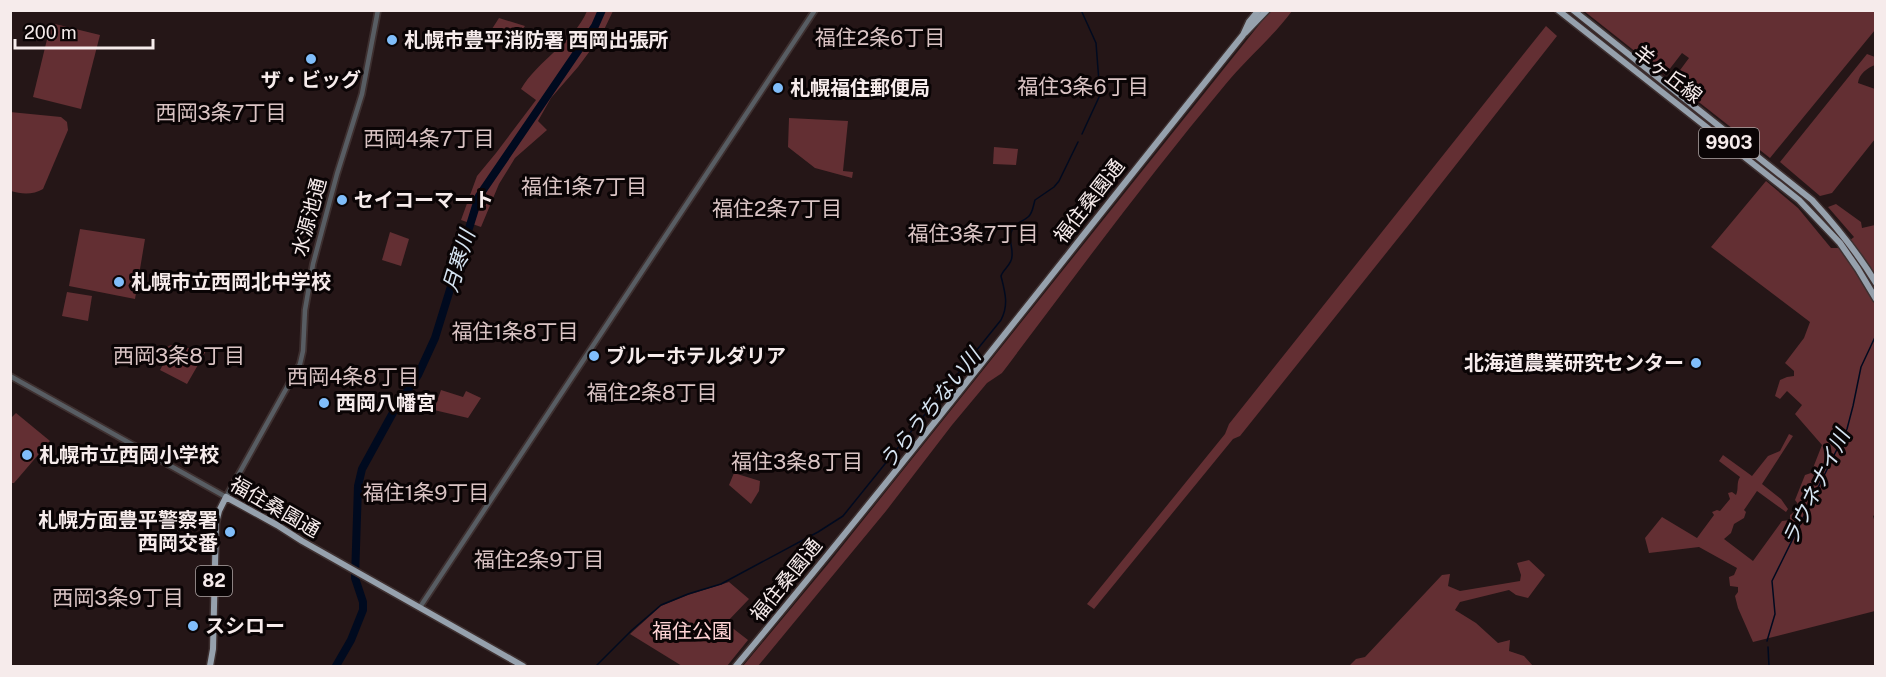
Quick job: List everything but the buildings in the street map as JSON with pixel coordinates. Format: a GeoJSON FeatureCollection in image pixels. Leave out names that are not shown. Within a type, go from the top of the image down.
{"type":"FeatureCollection","features":[{"type":"Feature","properties":{"kind":"main road","name":"福住桑園通"},"geometry":{"type":"LineString","coordinates":[[1243,35],[1249,22],[1259,10]]}},
{"type":"Feature","properties":{"kind":"main road","name":"福住桑園通"},"geometry":{"type":"LineString","coordinates":[[736,666],[997,345],[1243,35],[1267,10]]}},
{"type":"Feature","properties":{"kind":"main road","name":"羊ヶ丘線"},"geometry":{"type":"LineString","coordinates":[[1558,10],[1799,200],[1840,243],[1875,299]]}},
{"type":"Feature","properties":{"kind":"main road","name":"羊ヶ丘線"},"geometry":{"type":"LineString","coordinates":[[1573,10],[1812,200],[1859,255],[1875,283]]}},
{"type":"Feature","properties":{"kind":"main road","name":"福住桑園通"},"geometry":{"type":"LineString","coordinates":[[226,497],[523,666]]}},
{"type":"Feature","properties":{"kind":"main road","name":"水源池通"},"geometry":{"type":"LineString","coordinates":[[210,666],[213,649],[216,523],[226,497]]}},
{"type":"Feature","properties":{"kind":"street","name":"水源池通"},"geometry":{"type":"LineString","coordinates":[[226,497],[300,364],[305,310],[313,264],[337,174],[361,99],[378,10]]}},
{"type":"Feature","properties":{"kind":"street"},"geometry":{"type":"LineString","coordinates":[[420,607],[815,10]]}},
{"type":"Feature","properties":{"kind":"street","name":"福住桑園通"},"geometry":{"type":"LineString","coordinates":[[10,376],[226,497]]}},
{"type":"Feature","properties":{"kind":"green space"},"geometry":{"type":"Polygon","coordinates":[[[587,11],[613,11],[601,36],[551,98],[538,121],[547,130],[515,158],[499,184],[481,227],[461,220],[477,176],[536,100],[521,89],[537,69],[574,32],[587,11]]]}},
{"type":"Feature","properties":{"kind":"green space"},"geometry":{"type":"Polygon","coordinates":[[[1270,11],[1292,11],[1233,75],[1196,120],[1002,373],[987,383],[952,425],[886,511],[758,666],[743,666],[828,564],[1270,11]]]}},
{"type":"Feature","properties":{"kind":"green space"},"geometry":{"type":"Polygon","coordinates":[[[1584,11],[1875,11],[1875,30],[1770,158],[1672,81],[1689,58],[1682,53],[1665,75],[1584,11]]]}},
{"type":"Feature","properties":{"kind":"green space"},"geometry":{"type":"Polygon","coordinates":[[[499,18],[525,26],[512,42],[490,32],[499,18]]]}},
{"type":"Feature","properties":{"kind":"green space"},"geometry":{"type":"Polygon","coordinates":[[[51,23],[100,35],[81,109],[33,97],[51,23]]]}},
{"type":"Feature","properties":{"kind":"green space"},"geometry":{"type":"Polygon","coordinates":[[[1546,26],[1557,36],[1411,222],[1240,436],[1233,439],[1094,609],[1087,604],[1225,434],[1229,424],[1546,26]]]}},
{"type":"Feature","properties":{"kind":"green space"},"geometry":{"type":"Polygon","coordinates":[[[1867,54],[1875,57],[1875,65],[1864,72],[1858,83],[1875,89],[1875,139],[1832,193],[1820,196],[1780,162],[1867,54]]]}},
{"type":"Feature","properties":{"kind":"green space"},"geometry":{"type":"Polygon","coordinates":[[[10,112],[61,117],[67,122],[68,130],[43,189],[39,191],[19,193],[11,191],[10,112]]]}},
{"type":"Feature","properties":{"kind":"green space"},"geometry":{"type":"Polygon","coordinates":[[[789,118],[848,121],[843,171],[853,172],[852,178],[815,168],[788,147],[789,118]]]}},
{"type":"Feature","properties":{"kind":"green space"},"geometry":{"type":"Polygon","coordinates":[[[994,147],[1018,149],[1016,165],[993,164],[994,147]]]}},
{"type":"Feature","properties":{"kind":"green space"},"geometry":{"type":"Polygon","coordinates":[[[1766,181],[1798,208],[1831,248],[1840,248],[1854,237],[1828,207],[1836,204],[1861,222],[1862,228],[1875,225],[1876,514],[1873,516],[1876,526],[1875,611],[1753,642],[1738,608],[1735,596],[1738,587],[1730,586],[1729,577],[1734,575],[1737,568],[1699,547],[1649,553],[1645,538],[1662,517],[1697,538],[1714,515],[1712,512],[1720,511],[1730,499],[1728,493],[1732,492],[1736,495],[1737,493],[1740,477],[1719,461],[1723,455],[1752,476],[1768,456],[1780,451],[1789,434],[1793,436],[1762,484],[1781,499],[1788,509],[1786,512],[1757,491],[1744,510],[1746,512],[1744,518],[1734,524],[1731,533],[1724,539],[1753,561],[1782,521],[1790,520],[1790,515],[1797,510],[1798,504],[1795,500],[1805,475],[1811,473],[1822,445],[1795,414],[1802,405],[1787,391],[1780,399],[1775,396],[1780,380],[1794,376],[1794,371],[1785,363],[1804,338],[1810,322],[1711,247],[1766,181]]]}},
{"type":"Feature","properties":{"kind":"green space"},"geometry":{"type":"Polygon","coordinates":[[[80,229],[145,239],[135,299],[69,286],[80,229]]]}},
{"type":"Feature","properties":{"kind":"green space"},"geometry":{"type":"Polygon","coordinates":[[[390,232],[409,239],[401,266],[382,260],[390,232]]]}},
{"type":"Feature","properties":{"kind":"green space"},"geometry":{"type":"Polygon","coordinates":[[[67,292],[92,296],[88,321],[62,316],[67,292]]]}},
{"type":"Feature","properties":{"kind":"green space"},"geometry":{"type":"Polygon","coordinates":[[[171,345],[206,351],[187,384],[160,370],[165,361],[167,347],[171,345]]]}},
{"type":"Feature","properties":{"kind":"green space"},"geometry":{"type":"Polygon","coordinates":[[[441,390],[463,397],[466,391],[481,398],[468,418],[434,410],[441,390]]]}},
{"type":"Feature","properties":{"kind":"green space"},"geometry":{"type":"Polygon","coordinates":[[[16,413],[50,441],[14,483],[11,483],[10,419],[16,413]]]}},
{"type":"Feature","properties":{"kind":"green space"},"geometry":{"type":"Polygon","coordinates":[[[734,473],[760,481],[759,491],[751,504],[729,485],[734,473]]]}},
{"type":"Feature","properties":{"kind":"green space"},"geometry":{"type":"Polygon","coordinates":[[[1529,560],[1545,575],[1528,598],[1516,595],[1509,590],[1460,602],[1455,610],[1476,623],[1498,643],[1510,640],[1509,651],[1524,656],[1533,666],[1349,666],[1356,659],[1365,657],[1442,575],[1450,574],[1448,586],[1460,591],[1520,581],[1521,575],[1517,563],[1529,560]]]}},
{"type":"Feature","properties":{"kind":"green space","name":"福住公園"},"geometry":{"type":"Polygon","coordinates":[[[729,582],[749,599],[726,623],[748,640],[727,666],[682,666],[630,634],[661,606],[729,582]]]}},
{"type":"Feature","properties":{"kind":"waterway","name":"月寒川"},"geometry":{"type":"LineString","coordinates":[[336,666],[351,640],[363,610],[363,602],[355,578],[358,486],[362,469],[395,409],[418,375],[435,338],[479,196],[595,26],[602,10]]}},
{"type":"Feature","properties":{"kind":"waterway","name":"うらうちない川"},"geometry":{"type":"LineString","coordinates":[[1081,10],[1096,43],[1100,95],[1082,134]]}},
{"type":"Feature","properties":{"kind":"waterway","name":"うらうちない川"},"geometry":{"type":"LineString","coordinates":[[596,666],[661,605],[721,584],[818,532],[843,516],[1001,320],[1006,304],[1001,276],[1012,259],[1011,232],[1016,224],[1030,215],[1035,200],[1059,181],[1078,142]]}},
{"type":"Feature","properties":{"kind":"waterway","name":"ラウネナイ川"},"geometry":{"type":"LineString","coordinates":[[1767,641],[1775,614],[1772,581],[1847,429],[1861,367],[1876,335]]}},
{"type":"Feature","properties":{"kind":"waterway","name":"ラウネナイ川"},"geometry":{"type":"LineString","coordinates":[[1768,647],[1769,666]]}},
{"type":"Feature","properties":{"kind":"place","name":"札幌市豊平消防署 西岡出張所"},"geometry":{"type":"Point","coordinates":[392,40]}},
{"type":"Feature","properties":{"kind":"place","name":"ザ・ビッグ"},"geometry":{"type":"Point","coordinates":[311,59]}},
{"type":"Feature","properties":{"kind":"place","name":"札幌福住郵便局"},"geometry":{"type":"Point","coordinates":[778,88]}},
{"type":"Feature","properties":{"kind":"place","name":"セイコーマート"},"geometry":{"type":"Point","coordinates":[342,200]}},
{"type":"Feature","properties":{"kind":"place","name":"札幌市立西岡北中学校"},"geometry":{"type":"Point","coordinates":[119,282]}},
{"type":"Feature","properties":{"kind":"place","name":"ブルーホテルダリア"},"geometry":{"type":"Point","coordinates":[594,356]}},
{"type":"Feature","properties":{"kind":"place","name":"北海道農業研究センター"},"geometry":{"type":"Point","coordinates":[1696,363]}},
{"type":"Feature","properties":{"kind":"place","name":"西岡八幡宮"},"geometry":{"type":"Point","coordinates":[324,403]}},
{"type":"Feature","properties":{"kind":"place","name":"札幌市立西岡小学校"},"geometry":{"type":"Point","coordinates":[27,455]}},
{"type":"Feature","properties":{"kind":"place","name":"札幌方面豊平警察署 西岡交番"},"geometry":{"type":"Point","coordinates":[230,532]}},
{"type":"Feature","properties":{"kind":"place","name":"スシロー"},"geometry":{"type":"Point","coordinates":[193,626]}},
{"type":"Feature","properties":{"kind":"district","name":"福住2条6丁目"},"geometry":{"type":"Point","coordinates":[880,38]}},
{"type":"Feature","properties":{"kind":"district","name":"福住3条6丁目"},"geometry":{"type":"Point","coordinates":[1083,87]}},
{"type":"Feature","properties":{"kind":"district","name":"西岡3条7丁目"},"geometry":{"type":"Point","coordinates":[221,113]}},
{"type":"Feature","properties":{"kind":"district","name":"西岡4条7丁目"},"geometry":{"type":"Point","coordinates":[429,139]}},
{"type":"Feature","properties":{"kind":"district","name":"福住1条7丁目"},"geometry":{"type":"Point","coordinates":[584,187]}},
{"type":"Feature","properties":{"kind":"district","name":"福住2条7丁目"},"geometry":{"type":"Point","coordinates":[777,209]}},
{"type":"Feature","properties":{"kind":"district","name":"福住3条7丁目"},"geometry":{"type":"Point","coordinates":[973,234]}},
{"type":"Feature","properties":{"kind":"district","name":"福住1条8丁目"},"geometry":{"type":"Point","coordinates":[515,332]}},
{"type":"Feature","properties":{"kind":"district","name":"西岡3条8丁目"},"geometry":{"type":"Point","coordinates":[179,356]}},
{"type":"Feature","properties":{"kind":"district","name":"西岡4条8丁目"},"geometry":{"type":"Point","coordinates":[353,377]}},
{"type":"Feature","properties":{"kind":"district","name":"福住2条8丁目"},"geometry":{"type":"Point","coordinates":[652,393]}},
{"type":"Feature","properties":{"kind":"district","name":"福住3条8丁目"},"geometry":{"type":"Point","coordinates":[797,462]}},
{"type":"Feature","properties":{"kind":"district","name":"福住1条9丁目"},"geometry":{"type":"Point","coordinates":[426,493]}},
{"type":"Feature","properties":{"kind":"district","name":"福住2条9丁目"},"geometry":{"type":"Point","coordinates":[539,560]}},
{"type":"Feature","properties":{"kind":"district","name":"西岡3条9丁目"},"geometry":{"type":"Point","coordinates":[118,598]}}]}
